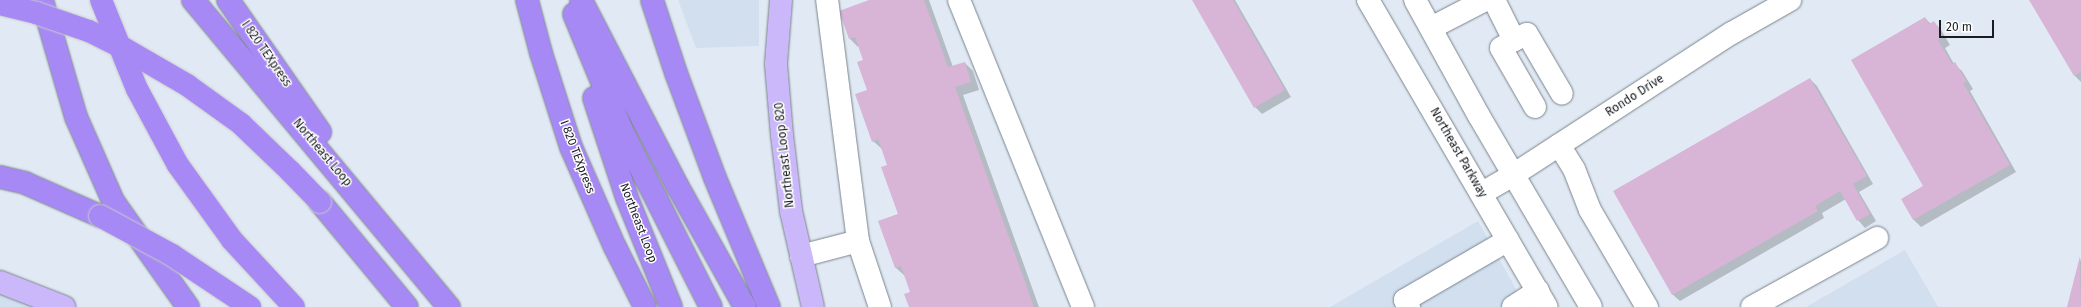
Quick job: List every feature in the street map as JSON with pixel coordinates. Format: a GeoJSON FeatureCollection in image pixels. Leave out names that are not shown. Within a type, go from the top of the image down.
{"type":"FeatureCollection","features":[{"type":"Feature","properties":{"kind":"highway"},"geometry":{"type":"LineString","coordinates":[[42,0],[76,117],[113,201],[188,307]]}},
{"type":"Feature","properties":{"kind":"highway"},"geometry":{"type":"LineString","coordinates":[[102,0],[137,89],[178,165],[232,240],[294,307]]}},
{"type":"Feature","properties":{"kind":"highway","name":"Northeast Loop"},"geometry":{"type":"LineString","coordinates":[[193,0],[449,307]]}},
{"type":"Feature","properties":{"kind":"highway","name":"I 820 TEXpress"},"geometry":{"type":"LineString","coordinates":[[228,0],[318,127],[337,171]]}},
{"type":"Feature","properties":{"kind":"highway","name":"I 820 TEXpress"},"geometry":{"type":"LineString","coordinates":[[527,0],[541,53],[571,146],[615,247],[645,307]]}},
{"type":"Feature","properties":{"kind":"highway"},"geometry":{"type":"LineString","coordinates":[[573,0],[745,307]]}},
{"type":"Feature","properties":{"kind":"highway"},"geometry":{"type":"LineString","coordinates":[[573,0],[599,78],[623,133],[712,307]]}},
{"type":"Feature","properties":{"kind":"highway","name":"Northeast Loop"},"geometry":{"type":"LineString","coordinates":[[573,0],[590,83],[608,141],[627,198],[671,307]]}},
{"type":"Feature","properties":{"kind":"highway"},"geometry":{"type":"LineString","coordinates":[[652,0],[676,73],[715,178],[769,307]]}},
{"type":"Feature","properties":{"kind":"highway"},"geometry":{"type":"LineString","coordinates":[[0,4],[36,13],[89,31],[125,49],[187,85],[241,124],[320,202],[407,307]]}},
{"type":"Feature","properties":{"kind":"highway"},"geometry":{"type":"LineString","coordinates":[[0,177],[25,184],[100,216],[172,255],[250,307]]}},
{"type":"Feature","properties":{"kind":"main road","name":"Northeast Loop 820"},"geometry":{"type":"LineString","coordinates":[[781,0],[776,64],[790,204],[813,307]]}},
{"type":"Feature","properties":{"kind":"main road"},"geometry":{"type":"LineString","coordinates":[[0,282],[64,307]]}},
{"type":"Feature","properties":{"kind":"street"},"geometry":{"type":"LineString","coordinates":[[827,0],[858,241],[880,307]]}},
{"type":"Feature","properties":{"kind":"street"},"geometry":{"type":"LineString","coordinates":[[959,0],[1083,307]]}},
{"type":"Feature","properties":{"kind":"street","name":"Northeast Parkway"},"geometry":{"type":"LineString","coordinates":[[1368,0],[1482,193],[1542,299]]}},
{"type":"Feature","properties":{"kind":"street"},"geometry":{"type":"LineString","coordinates":[[1415,0],[1513,175],[1591,307]]}},
{"type":"Feature","properties":{"kind":"street"},"geometry":{"type":"LineString","coordinates":[[1494,0],[1514,40]]}},
{"type":"Feature","properties":{"kind":"street","name":"Rondo Drive"},"geometry":{"type":"LineString","coordinates":[[1482,193],[1513,175],[1732,33],[1790,0]]}},
{"type":"Feature","properties":{"kind":"street"},"geometry":{"type":"LineString","coordinates":[[1431,28],[1473,3]]}},
{"type":"Feature","properties":{"kind":"street"},"geometry":{"type":"LineString","coordinates":[[1535,107],[1501,48],[1514,40],[1527,34],[1562,94]]}},
{"type":"Feature","properties":{"kind":"street"},"geometry":{"type":"LineString","coordinates":[[1559,145],[1574,169],[1590,210],[1647,307]]}},
{"type":"Feature","properties":{"kind":"street"},"geometry":{"type":"LineString","coordinates":[[1752,307],[1877,238]]}},
{"type":"Feature","properties":{"kind":"street"},"geometry":{"type":"LineString","coordinates":[[1403,305],[1508,240]]}},
{"type":"Feature","properties":{"kind":"street"},"geometry":{"type":"LineString","coordinates":[[801,256],[858,241]]}},
{"type":"Feature","properties":{"kind":"street"},"geometry":{"type":"LineString","coordinates":[[1513,307],[1542,299]]}},
{"type":"Feature","properties":{"kind":"shaded area"},"geometry":{"type":"Polygon","coordinates":[[[678,0],[759,0],[759,46],[696,48],[678,0]]]}},
{"type":"Feature","properties":{"kind":"shaded area"},"geometry":{"type":"Polygon","coordinates":[[[1478,221],[1526,307],[1330,307],[1478,221]]]}},
{"type":"Feature","properties":{"kind":"shaded area"},"geometry":{"type":"Polygon","coordinates":[[[1905,250],[1938,307],[1806,307],[1905,250]]]}},
{"type":"Feature","properties":{"kind":"shaded area"},"geometry":{"type":"Polygon","coordinates":[[[0,294],[36,307],[0,307],[0,294]]]}},
{"type":"Feature","properties":{"kind":"building"},"geometry":{"type":"Polygon","coordinates":[[[869,0],[924,0],[948,67],[965,62],[971,82],[955,87],[1034,307],[909,307],[904,294],[910,292],[901,266],[895,268],[878,221],[898,214],[881,167],[887,165],[878,139],[872,142],[855,94],[867,90],[857,62],[863,60],[855,37],[849,39],[839,11],[869,0]]]}},
{"type":"Feature","properties":{"kind":"building"},"geometry":{"type":"Polygon","coordinates":[[[1192,0],[1233,0],[1285,90],[1254,108],[1192,0]]]}},
{"type":"Feature","properties":{"kind":"building"},"geometry":{"type":"Polygon","coordinates":[[[2029,0],[2081,0],[2081,72],[2074,76],[2029,0]]]}},
{"type":"Feature","properties":{"kind":"building"},"geometry":{"type":"Polygon","coordinates":[[[1925,17],[1929,24],[1934,21],[1943,37],[1938,40],[1952,64],[1955,62],[1967,82],[1963,83],[2010,165],[1913,220],[1901,199],[1923,186],[1851,60],[1925,17]]]}},
{"type":"Feature","properties":{"kind":"building"},"geometry":{"type":"Polygon","coordinates":[[[1810,78],[1867,176],[1853,184],[1870,214],[1857,221],[1840,191],[1815,206],[1818,211],[1672,295],[1613,191],[1810,78]]]}},
{"type":"Feature","properties":{"kind":"building"},"geometry":{"type":"Polygon","coordinates":[[[2080,256],[2081,307],[2067,307],[2080,256]]]}}]}
